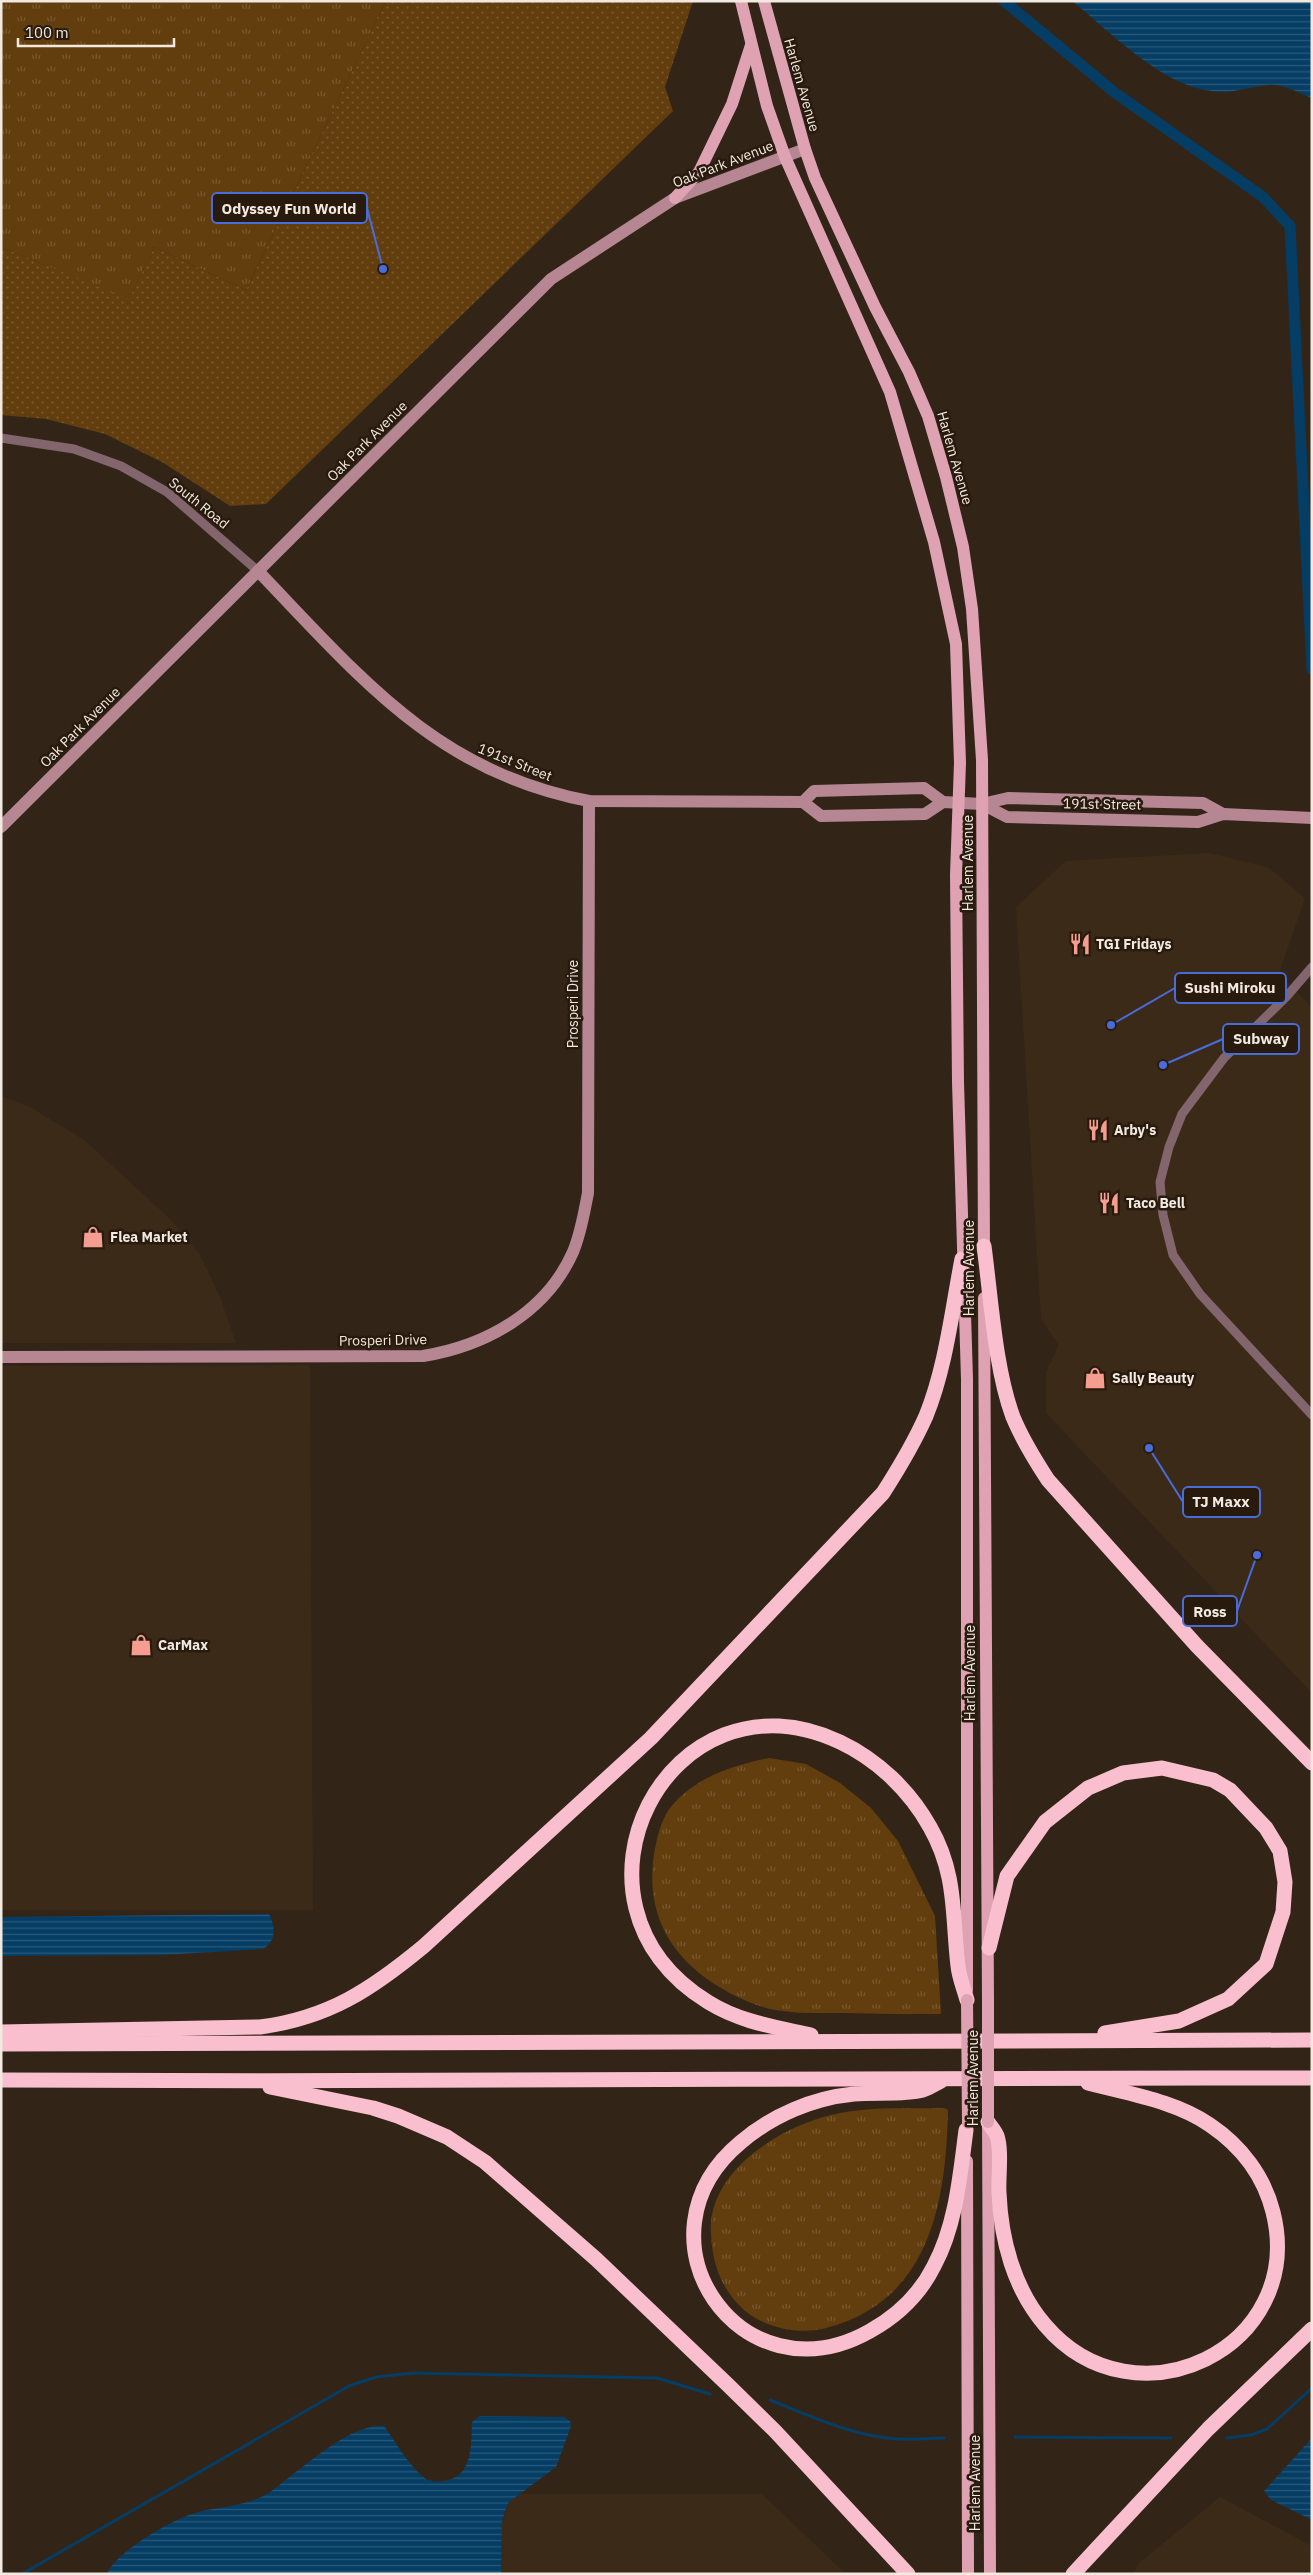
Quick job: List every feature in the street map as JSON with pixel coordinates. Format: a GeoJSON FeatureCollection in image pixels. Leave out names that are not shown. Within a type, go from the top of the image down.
{"type":"FeatureCollection","features":[{"type":"Feature","properties":{"kind":"highway"},"geometry":{"type":"LineString","coordinates":[[984,1246],[1002,1374],[1008,1401],[1022,1437],[1034,1460],[1048,1480],[1197,1646],[1312,1763]]}},
{"type":"Feature","properties":{"kind":"highway"},"geometry":{"type":"LineString","coordinates":[[1,2032],[280,2025],[337,2007],[386,1978],[424,1946],[651,1738],[883,1493],[901,1465],[926,1414],[937,1383],[962,1259]]}},
{"type":"Feature","properties":{"kind":"highway"},"geometry":{"type":"LineString","coordinates":[[844,2041],[762,2025],[721,2010],[694,1993],[671,1972],[645,1933],[636,1908],[632,1882],[632,1853],[639,1824],[651,1797],[664,1779],[694,1752],[732,1733],[768,1727],[785,1727],[814,1732],[862,1754],[899,1785],[918,1807],[931,1828],[948,1871],[953,1892],[958,1968],[967,2000]]}},
{"type":"Feature","properties":{"kind":"highway"},"geometry":{"type":"LineString","coordinates":[[989,1948],[1007,1876],[1045,1822],[1088,1788],[1123,1773],[1162,1768],[1184,1771],[1213,1780],[1230,1790],[1266,1828],[1280,1851],[1285,1882],[1283,1912],[1266,1964],[1228,1999],[1179,2021],[1063,2041]]}},
{"type":"Feature","properties":{"kind":"highway"},"geometry":{"type":"LineString","coordinates":[[1,2044],[1312,2040]]}},
{"type":"Feature","properties":{"kind":"highway"},"geometry":{"type":"LineString","coordinates":[[988,2122],[997,2137],[1002,2229],[1007,2250],[1022,2288],[1034,2310],[1052,2332],[1087,2359],[1126,2373],[1173,2372],[1201,2363],[1216,2355],[1239,2337],[1250,2324],[1263,2306],[1274,2276],[1278,2258],[1276,2224],[1261,2178],[1244,2154],[1224,2135],[1196,2116],[1168,2104],[1067,2077]]}},
{"type":"Feature","properties":{"kind":"highway"},"geometry":{"type":"LineString","coordinates":[[1,2080],[244,2082],[714,2078],[943,2080],[1067,2077],[1312,2078]]}},
{"type":"Feature","properties":{"kind":"highway"},"geometry":{"type":"LineString","coordinates":[[943,2080],[922,2090],[854,2094],[811,2103],[768,2123],[730,2152],[707,2180],[699,2199],[694,2220],[693,2237],[697,2267],[713,2299],[728,2318],[746,2332],[772,2344],[796,2348],[813,2349],[844,2343],[881,2325],[914,2295],[927,2279],[941,2253],[954,2213],[967,2126]]}},
{"type":"Feature","properties":{"kind":"highway"},"geometry":{"type":"LineString","coordinates":[[244,2082],[319,2099],[357,2105],[398,2116],[447,2137],[486,2162],[596,2259],[728,2385],[775,2431],[908,2574]]}},
{"type":"Feature","properties":{"kind":"highway"},"geometry":{"type":"LineString","coordinates":[[1073,2574],[1195,2442],[1312,2329]]}},
{"type":"Feature","properties":{"kind":"main road","name":"Harlem Avenue"},"geometry":{"type":"LineString","coordinates":[[741,1],[767,106],[785,157],[890,392],[934,542],[956,644],[959,803],[956,875],[962,1259],[967,1379],[968,2574]]}},
{"type":"Feature","properties":{"kind":"main road","name":"Harlem Avenue"},"geometry":{"type":"LineString","coordinates":[[764,1],[805,149],[815,178],[871,298],[909,372],[928,416],[946,477],[963,548],[972,609],[982,760],[989,1948],[990,2574]]}},
{"type":"Feature","properties":{"kind":"main road"},"geometry":{"type":"LineString","coordinates":[[675,198],[699,172],[732,104],[751,45]]}},
{"type":"Feature","properties":{"kind":"street","name":"Oak Park Avenue"},"geometry":{"type":"LineString","coordinates":[[1,828],[552,279],[675,198],[805,149]]}},
{"type":"Feature","properties":{"kind":"street","name":"South Road"},"geometry":{"type":"LineString","coordinates":[[1,438],[74,449],[121,466],[167,492],[258,571]]}},
{"type":"Feature","properties":{"kind":"street","name":"191st Street"},"geometry":{"type":"LineString","coordinates":[[258,571],[367,685],[431,737],[500,775],[562,796],[589,801],[803,802],[814,791],[924,788],[943,802],[982,804],[1008,798],[1203,803],[1223,814]]}},
{"type":"Feature","properties":{"kind":"street","name":"Prosperi Drive"},"geometry":{"type":"LineString","coordinates":[[1,1357],[423,1356],[454,1351],[483,1340],[510,1325],[534,1305],[556,1280],[572,1253],[582,1224],[588,1193],[589,801]]}},
{"type":"Feature","properties":{"kind":"street"},"geometry":{"type":"LineString","coordinates":[[803,802],[821,816],[924,814],[943,802]]}},
{"type":"Feature","properties":{"kind":"street","name":"191st Street"},"geometry":{"type":"LineString","coordinates":[[982,804],[1007,817],[1198,822],[1223,814],[1312,818]]}},
{"type":"Feature","properties":{"kind":"street"},"geometry":{"type":"LineString","coordinates":[[1312,967],[1287,996],[1224,1058],[1182,1114],[1169,1147],[1160,1182],[1163,1216],[1173,1254],[1200,1294],[1312,1415]]}},
{"type":"Feature","properties":{"kind":"shaded area"},"geometry":{"type":"Polygon","coordinates":[[[1209,853],[1269,868],[1305,898],[1279,973],[1312,1008],[1312,1693],[1046,1413],[1046,1372],[1059,1345],[1041,1319],[1016,907],[1066,861],[1209,853]]]}},
{"type":"Feature","properties":{"kind":"shaded area","name":"Flea Market"},"geometry":{"type":"Polygon","coordinates":[[[1,1096],[32,1108],[84,1140],[170,1219],[200,1255],[220,1297],[236,1343],[1,1343],[1,1096]]]}},
{"type":"Feature","properties":{"kind":"shaded area"},"geometry":{"type":"Polygon","coordinates":[[[310,1365],[313,1910],[1,1910],[1,1366],[310,1365]]]}},
{"type":"Feature","properties":{"kind":"shaded area"},"geometry":{"type":"Polygon","coordinates":[[[520,2494],[762,2494],[846,2574],[501,2574],[502,2522],[509,2502],[520,2494]]]}},
{"type":"Feature","properties":{"kind":"shaded area"},"geometry":{"type":"Polygon","coordinates":[[[1220,2497],[1312,2546],[1312,2574],[1133,2574],[1139,2563],[1220,2497]]]}},
{"type":"Feature","properties":{"kind":"green space"},"geometry":{"type":"Polygon","coordinates":[[[1,1],[386,1],[246,290],[154,247],[129,300],[1,247],[1,1]]]}},
{"type":"Feature","properties":{"kind":"green space"},"geometry":{"type":"Polygon","coordinates":[[[386,1],[693,1],[665,87],[673,111],[266,504],[230,506],[162,462],[105,434],[46,419],[1,415],[1,247],[129,299],[154,247],[246,290],[386,1]]]}},
{"type":"Feature","properties":{"kind":"green space"},"geometry":{"type":"Polygon","coordinates":[[[769,1758],[806,1764],[840,1783],[871,1808],[898,1841],[935,1916],[941,2014],[809,2013],[772,2009],[749,2002],[707,1979],[690,1965],[675,1948],[664,1930],[656,1910],[653,1887],[654,1855],[658,1834],[666,1813],[691,1788],[715,1774],[769,1758]]]}},
{"type":"Feature","properties":{"kind":"green space"},"geometry":{"type":"Polygon","coordinates":[[[944,2108],[948,2110],[946,2145],[943,2180],[936,2213],[925,2244],[910,2272],[889,2296],[861,2315],[826,2328],[805,2331],[783,2328],[762,2321],[752,2316],[736,2302],[719,2275],[713,2255],[711,2233],[713,2211],[721,2191],[734,2172],[750,2156],[790,2130],[831,2115],[873,2109],[944,2108]]]}},
{"type":"Feature","properties":{"kind":"water"},"geometry":{"type":"Polygon","coordinates":[[[1072,1],[1312,1],[1312,98],[1279,85],[1227,92],[1193,87],[1174,79],[1138,56],[1072,1]]]}},
{"type":"Feature","properties":{"kind":"water"},"geometry":{"type":"Polygon","coordinates":[[[269,1914],[274,1934],[270,1942],[263,1949],[161,1955],[1,1956],[1,1917],[269,1914]]]}},
{"type":"Feature","properties":{"kind":"water"},"geometry":{"type":"Polygon","coordinates":[[[480,2416],[564,2417],[570,2421],[571,2426],[556,2467],[509,2502],[502,2522],[501,2574],[107,2574],[112,2565],[131,2548],[168,2524],[199,2512],[241,2504],[261,2497],[340,2440],[370,2427],[384,2426],[409,2462],[424,2477],[437,2482],[453,2478],[465,2467],[470,2450],[472,2422],[480,2416]]]}},
{"type":"Feature","properties":{"kind":"water"},"geometry":{"type":"Polygon","coordinates":[[[1312,2438],[1312,2520],[1271,2500],[1264,2491],[1312,2438]]]}},
{"type":"Feature","properties":{"kind":"waterway"},"geometry":{"type":"LineString","coordinates":[[1004,1],[1114,92],[1263,197],[1290,226],[1312,669]]}},
{"type":"Feature","properties":{"kind":"waterway"},"geometry":{"type":"LineString","coordinates":[[22,2574],[349,2386],[376,2377],[414,2373],[657,2378],[710,2394]]}},
{"type":"Feature","properties":{"kind":"waterway"},"geometry":{"type":"LineString","coordinates":[[1227,2438],[1251,2435],[1267,2429],[1312,2388]]}},
{"type":"Feature","properties":{"kind":"waterway"},"geometry":{"type":"LineString","coordinates":[[770,2400],[833,2425],[865,2434],[898,2439],[944,2438]]}},
{"type":"Feature","properties":{"kind":"waterway"},"geometry":{"type":"LineString","coordinates":[[1015,2437],[1171,2438]]}},
{"type":"Feature","properties":{"kind":"place","name":"Odyssey Fun World"},"geometry":{"type":"Point","coordinates":[383,269]}},
{"type":"Feature","properties":{"kind":"place","name":"TGI Fridays"},"geometry":{"type":"Point","coordinates":[1080,944]}},
{"type":"Feature","properties":{"kind":"place","name":"Sushi Miroku"},"geometry":{"type":"Point","coordinates":[1111,1025]}},
{"type":"Feature","properties":{"kind":"place","name":"Subway"},"geometry":{"type":"Point","coordinates":[1163,1065]}},
{"type":"Feature","properties":{"kind":"place","name":"Arby's"},"geometry":{"type":"Point","coordinates":[1098,1130]}},
{"type":"Feature","properties":{"kind":"place","name":"Taco Bell"},"geometry":{"type":"Point","coordinates":[1109,1203]}},
{"type":"Feature","properties":{"kind":"place","name":"Flea Market"},"geometry":{"type":"Point","coordinates":[93,1237]}},
{"type":"Feature","properties":{"kind":"place","name":"Sally Beauty"},"geometry":{"type":"Point","coordinates":[1095,1378]}},
{"type":"Feature","properties":{"kind":"place","name":"TJ Maxx"},"geometry":{"type":"Point","coordinates":[1149,1448]}},
{"type":"Feature","properties":{"kind":"place","name":"Ross"},"geometry":{"type":"Point","coordinates":[1257,1555]}},
{"type":"Feature","properties":{"kind":"place","name":"CarMax"},"geometry":{"type":"Point","coordinates":[141,1645]}}]}
